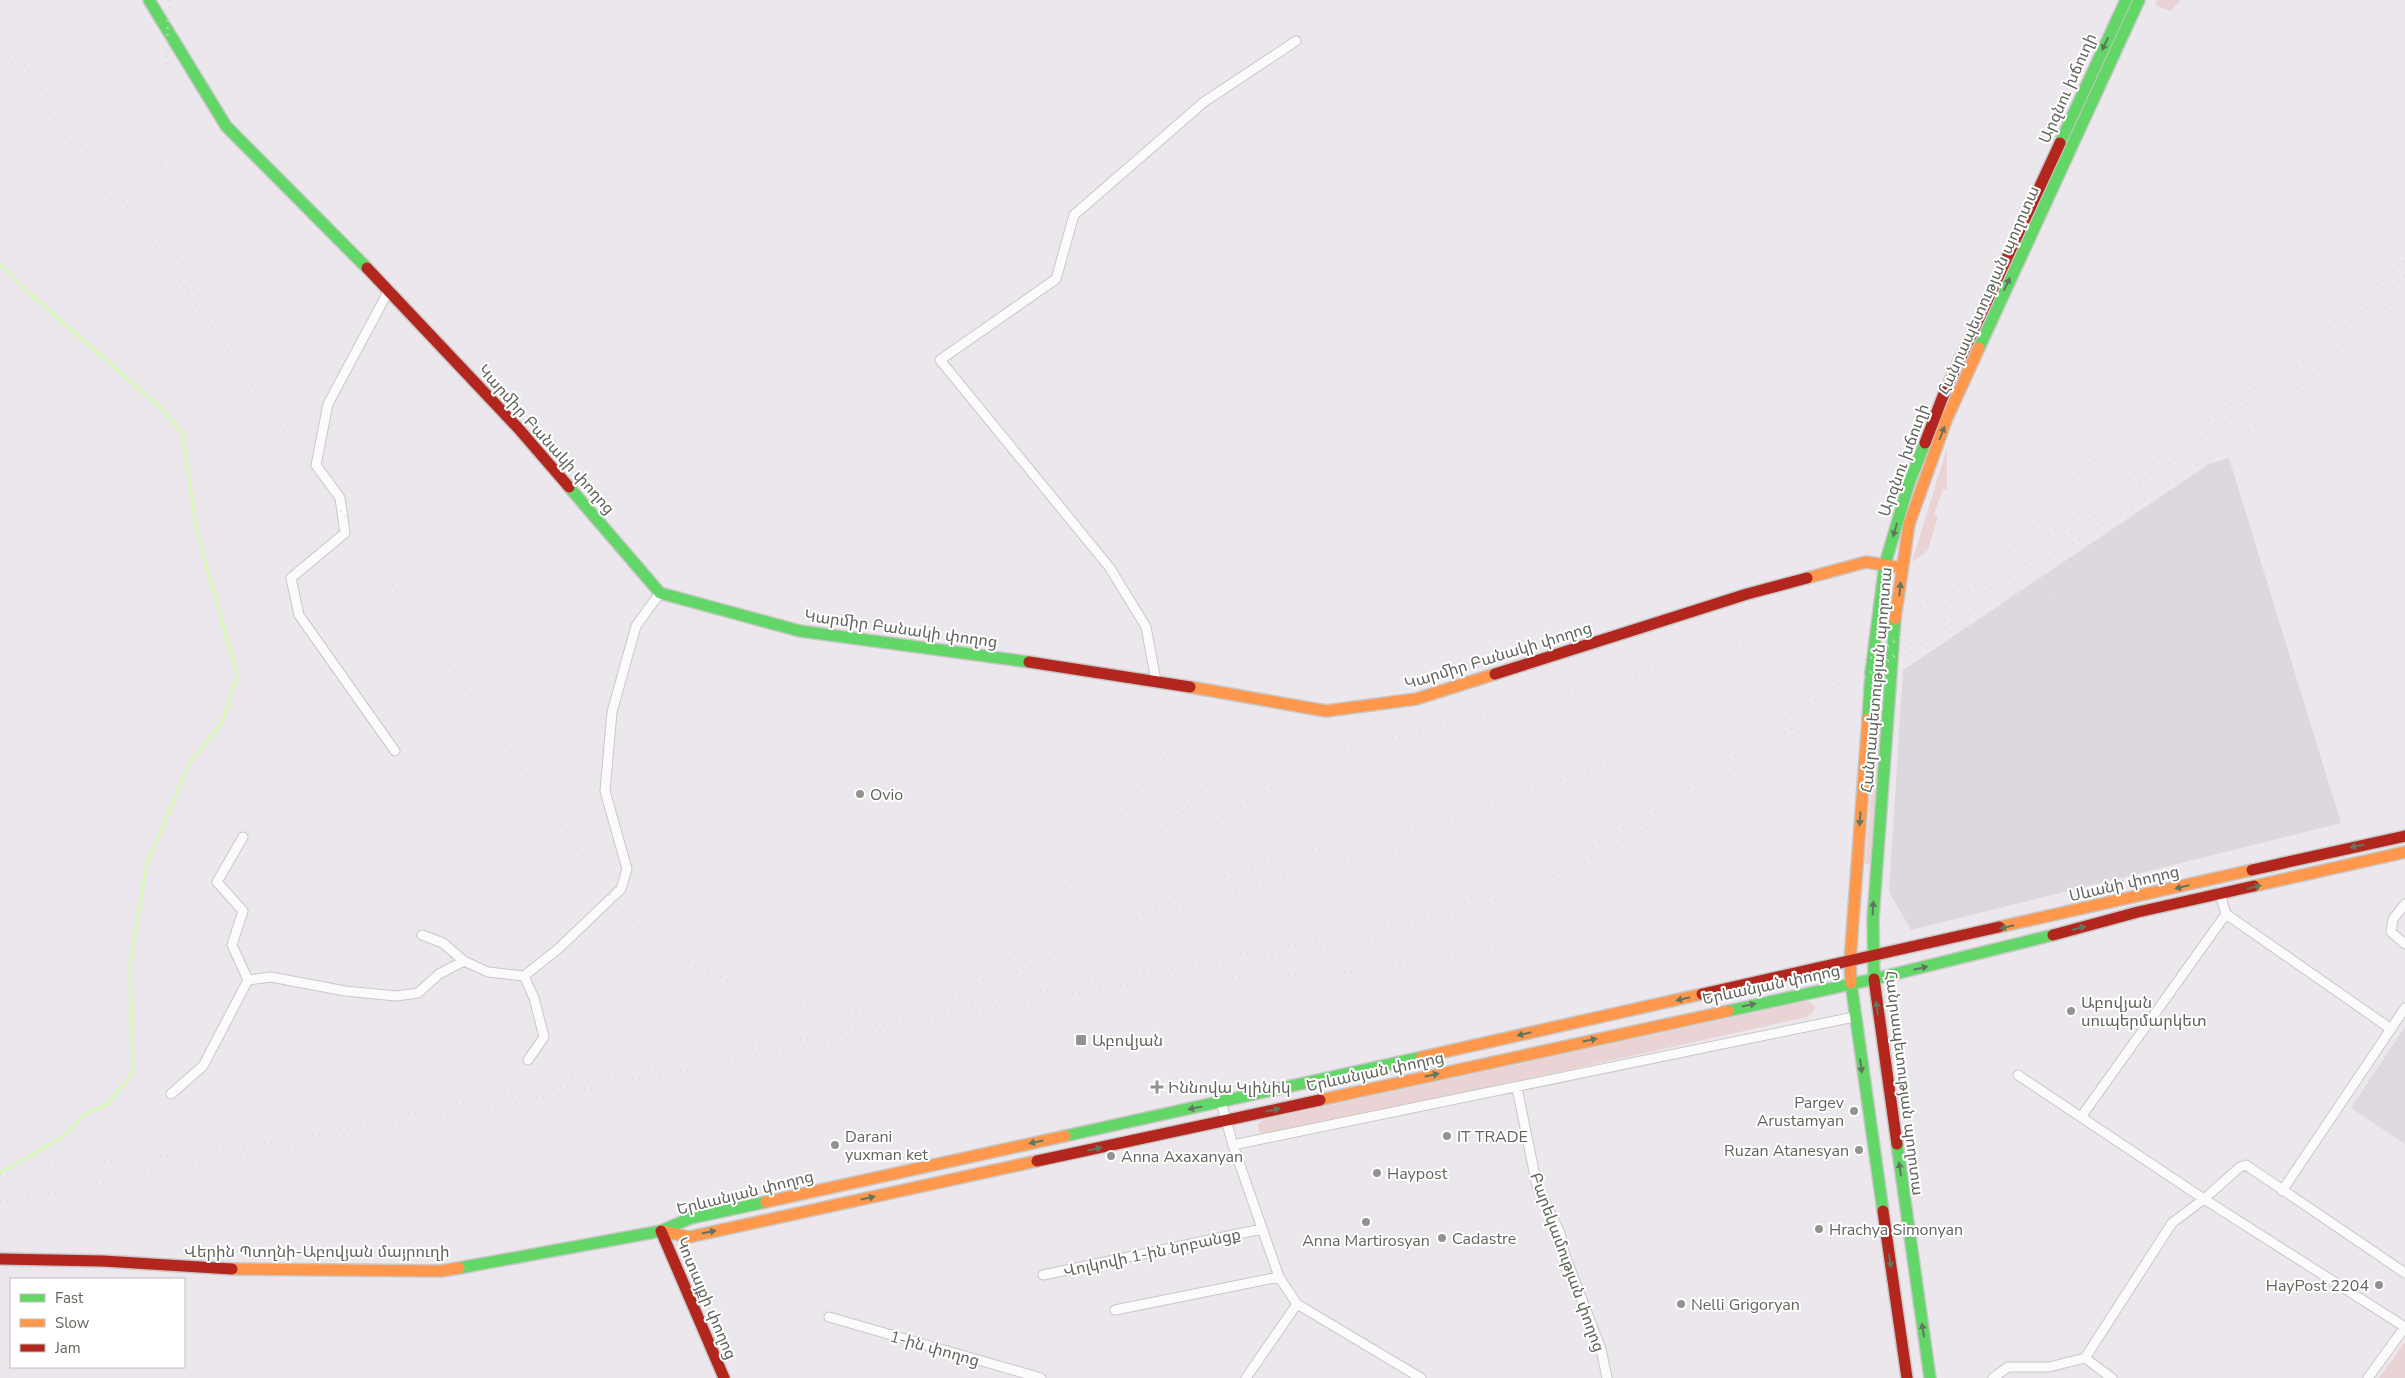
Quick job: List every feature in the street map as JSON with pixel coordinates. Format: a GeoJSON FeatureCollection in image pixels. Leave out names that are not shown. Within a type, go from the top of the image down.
{"type":"FeatureCollection","features":[{"type":"Feature","properties":{"kind":"main road","name":"Կարմիր Բանակի փողոց"},"geometry":{"type":"LineString","coordinates":[[149,0],[226,126],[389,290],[518,428],[660,593],[800,632],[922,646],[1156,681],[1326,711],[1416,699],[1747,594],[1866,562],[1902,568]]}},
{"type":"Feature","properties":{"kind":"main road","name":"Արզնու խճուղի"},"geometry":{"type":"LineString","coordinates":[[1883,579],[1885,564],[1909,484],[1943,396],[2126,0]]}},
{"type":"Feature","properties":{"kind":"main road","name":"Հանրապետության պողոտա"},"geometry":{"type":"LineString","coordinates":[[1930,1378],[1874,979],[1873,957],[1872,919],[1892,644],[1902,568],[1910,524],[1947,418],[2139,0]]}},
{"type":"Feature","properties":{"kind":"main road","name":"Հանրապետության պողոտա"},"geometry":{"type":"LineString","coordinates":[[1883,579],[1871,672],[1850,961],[1854,1016],[1907,1378]]}},
{"type":"Feature","properties":{"kind":"main road","name":"Սևանի փողոց"},"geometry":{"type":"LineString","coordinates":[[1850,961],[2405,836]]}},
{"type":"Feature","properties":{"kind":"main road","name":"Սևանի փողոց"},"geometry":{"type":"LineString","coordinates":[[1851,983],[1986,953],[2138,912],[2405,852]]}},
{"type":"Feature","properties":{"kind":"main road","name":"Երևանյան փողոց"},"geometry":{"type":"LineString","coordinates":[[661,1230],[691,1218],[1850,961]]}},
{"type":"Feature","properties":{"kind":"main road","name":"Երևանյան փողոց"},"geometry":{"type":"LineString","coordinates":[[661,1230],[690,1237],[1851,983]]}},
{"type":"Feature","properties":{"kind":"main road","name":"Վերին Պտղնի-Աբովյան մայրուղի"},"geometry":{"type":"LineString","coordinates":[[0,1259],[103,1261],[214,1269],[441,1271],[661,1230]]}},
{"type":"Feature","properties":{"kind":"main road","name":"Կոտայքի փողոց"},"geometry":{"type":"LineString","coordinates":[[661,1230],[724,1378]]}},
{"type":"Feature","properties":{"kind":"street"},"geometry":{"type":"LineString","coordinates":[[1156,681],[1146,627],[1110,568],[940,360],[1056,279],[1074,215],[1204,102],[1296,41]]}},
{"type":"Feature","properties":{"kind":"street"},"geometry":{"type":"LineString","coordinates":[[389,290],[328,404],[316,465],[340,498],[345,534],[291,578],[299,615],[395,751]]}},
{"type":"Feature","properties":{"kind":"street"},"geometry":{"type":"LineString","coordinates":[[422,936],[443,943],[464,961],[488,972],[524,976],[558,949],[621,889],[627,869],[605,791],[612,712],[636,626],[660,593]]}},
{"type":"Feature","properties":{"kind":"street"},"geometry":{"type":"LineString","coordinates":[[243,838],[217,882],[243,911],[232,944],[248,980]]}},
{"type":"Feature","properties":{"kind":"street"},"geometry":{"type":"LineString","coordinates":[[2220,894],[2226,914],[2391,1030]]}},
{"type":"Feature","properties":{"kind":"street"},"geometry":{"type":"LineString","coordinates":[[2405,904],[2392,919],[2391,932],[2405,944]]}},
{"type":"Feature","properties":{"kind":"street"},"geometry":{"type":"LineString","coordinates":[[2081,1117],[2226,914]]}},
{"type":"Feature","properties":{"kind":"street"},"geometry":{"type":"LineString","coordinates":[[248,980],[271,977],[345,991],[396,996],[418,992],[440,974],[464,961]]}},
{"type":"Feature","properties":{"kind":"street"},"geometry":{"type":"LineString","coordinates":[[524,976],[534,998],[544,1037],[528,1060]]}},
{"type":"Feature","properties":{"kind":"street"},"geometry":{"type":"LineString","coordinates":[[172,1094],[204,1066],[248,980]]}},
{"type":"Feature","properties":{"kind":"street"},"geometry":{"type":"LineString","coordinates":[[2282,1191],[2405,1008]]}},
{"type":"Feature","properties":{"kind":"street"},"geometry":{"type":"LineString","coordinates":[[1233,1146],[1854,1016]]}},
{"type":"Feature","properties":{"kind":"street"},"geometry":{"type":"LineString","coordinates":[[2018,1075],[2204,1199],[2405,1327],[2368,1378]]}},
{"type":"Feature","properties":{"kind":"street","name":"Բարեկամության փողոց"},"geometry":{"type":"LineString","coordinates":[[1517,1088],[1537,1186],[1560,1233],[1564,1253],[1601,1349],[1607,1378]]}},
{"type":"Feature","properties":{"kind":"street"},"geometry":{"type":"LineString","coordinates":[[1221,1102],[1233,1146],[1279,1277],[1298,1304],[1421,1378]]}},
{"type":"Feature","properties":{"kind":"street"},"geometry":{"type":"LineString","coordinates":[[1993,1378],[2008,1367],[2049,1367],[2085,1358],[2172,1223],[2204,1199],[2240,1167],[2246,1166],[2405,1273]]}},
{"type":"Feature","properties":{"kind":"street","name":"Վոլկովի 1-ին նրբանցք"},"geometry":{"type":"LineString","coordinates":[[1042,1275],[1262,1229]]}},
{"type":"Feature","properties":{"kind":"street"},"geometry":{"type":"LineString","coordinates":[[1115,1310],[1279,1277]]}},
{"type":"Feature","properties":{"kind":"street"},"geometry":{"type":"LineString","coordinates":[[1246,1378],[1298,1304]]}},
{"type":"Feature","properties":{"kind":"street","name":"1-ին փողոց"},"geometry":{"type":"LineString","coordinates":[[829,1317],[1041,1378]]}},
{"type":"Feature","properties":{"kind":"street"},"geometry":{"type":"LineString","coordinates":[[2085,1358],[2112,1378]]}},
{"type":"Feature","properties":{"kind":"shaded area"},"geometry":{"type":"Polygon","coordinates":[[[2157,0],[2181,0],[2170,11],[2155,5],[2157,0]]]}},
{"type":"Feature","properties":{"kind":"shaded area"},"geometry":{"type":"Polygon","coordinates":[[[1947,448],[1947,490],[1943,489],[1934,514],[1938,516],[1928,550],[1912,562],[1947,448]]]}},
{"type":"Feature","properties":{"kind":"shaded area"},"geometry":{"type":"Polygon","coordinates":[[[2229,458],[2341,823],[1911,930],[1889,892],[1903,670],[2209,464],[2229,458]]]}},
{"type":"Feature","properties":{"kind":"shaded area"},"geometry":{"type":"Polygon","coordinates":[[[1880,680],[1885,680],[1870,864],[1865,864],[1880,680]]]}},
{"type":"Feature","properties":{"kind":"shaded area"},"geometry":{"type":"Polygon","coordinates":[[[1809,1002],[1815,1007],[1814,1011],[1807,1017],[1270,1136],[1264,1137],[1258,1129],[1258,1124],[1263,1120],[1809,1002]]]}},
{"type":"Feature","properties":{"kind":"shaded area"},"geometry":{"type":"Polygon","coordinates":[[[2405,1027],[2405,1144],[2351,1108],[2405,1027]]]}},
{"type":"Feature","properties":{"kind":"shaded area"},"geometry":{"type":"Polygon","coordinates":[[[2405,1342],[2405,1378],[2379,1378],[2405,1342]]]}},
{"type":"Feature","properties":{"kind":"waterway"},"geometry":{"type":"LineString","coordinates":[[0,264],[29,293],[160,407],[183,434],[196,528],[237,675],[223,721],[189,764],[147,864],[130,964],[133,1073],[107,1105],[86,1113],[64,1136],[0,1173]]}},
{"type":"Feature","properties":{"kind":"railway"},"geometry":{"type":"LineString","coordinates":[[171,0],[168,15],[162,128],[163,185],[172,241],[200,300]]}},
{"type":"Feature","properties":{"kind":"railway"},"geometry":{"type":"LineString","coordinates":[[0,31],[145,232],[612,898],[634,922],[670,950],[701,970],[779,1000],[873,1012],[928,1006],[972,991],[1040,963],[1111,914],[1184,847],[1237,809],[1328,753],[1407,736],[1584,690],[1692,656],[1805,625]]}},
{"type":"Feature","properties":{"kind":"railway"},"geometry":{"type":"LineString","coordinates":[[0,45],[99,184],[120,208]]}},
{"type":"Feature","properties":{"kind":"railway"},"geometry":{"type":"LineString","coordinates":[[519,1097],[651,1066],[844,1032],[1053,989],[1363,932],[1426,914],[1499,888],[1570,857],[1660,809],[1797,711],[1834,688],[1873,656],[2108,494],[2289,362],[2405,261]]}},
{"type":"Feature","properties":{"kind":"railway"},"geometry":{"type":"LineString","coordinates":[[0,1203],[1090,991],[1357,942],[1436,921],[1479,907],[1548,879],[1621,843],[1706,792],[1779,737],[2169,463],[2302,363],[2405,276]]}},
{"type":"Feature","properties":{"kind":"railway"},"geometry":{"type":"LineString","coordinates":[[1910,653],[2082,537],[2227,447],[2268,415],[2405,291]]}},
{"type":"Feature","properties":{"kind":"railway"},"geometry":{"type":"LineString","coordinates":[[1975,577],[2008,552],[2040,518],[2066,484],[2124,436]]}},
{"type":"Feature","properties":{"kind":"railway"},"geometry":{"type":"LineString","coordinates":[[1921,606],[1980,574]]}},
{"type":"Feature","properties":{"kind":"railway"},"geometry":{"type":"LineString","coordinates":[[1949,631],[2121,574]]}},
{"type":"Feature","properties":{"kind":"railway"},"geometry":{"type":"LineString","coordinates":[[1782,745],[1808,726]]}},
{"type":"Feature","properties":{"kind":"railway"},"geometry":{"type":"LineString","coordinates":[[976,983],[985,979],[1001,966],[1035,929],[1182,734]]}},
{"type":"Feature","properties":{"kind":"railway"},"geometry":{"type":"LineString","coordinates":[[1067,951],[1104,935],[1210,881],[1266,861],[1424,827],[1613,762]]}},
{"type":"Feature","properties":{"kind":"railway"},"geometry":{"type":"LineString","coordinates":[[1020,966],[1063,933],[1207,786]]}},
{"type":"Feature","properties":{"kind":"railway"},"geometry":{"type":"LineString","coordinates":[[1156,916],[1241,888],[1431,842]]}},
{"type":"Feature","properties":{"kind":"railway"},"geometry":{"type":"LineString","coordinates":[[1225,977],[1370,970],[1428,961],[1524,940]]}},
{"type":"Feature","properties":{"kind":"railway"},"geometry":{"type":"LineString","coordinates":[[0,1175],[63,1166],[223,1149],[296,1138],[419,1112],[580,1073]]}},
{"type":"Feature","properties":{"kind":"traffic: fast"},"geometry":{"type":"LineString","coordinates":[[149,0],[226,126],[367,268]]}},
{"type":"Feature","properties":{"kind":"traffic: fast"},"geometry":{"type":"LineString","coordinates":[[2060,143],[2126,0]]}},
{"type":"Feature","properties":{"kind":"traffic: fast"},"geometry":{"type":"LineString","coordinates":[[1979,348],[2139,0]]}},
{"type":"Feature","properties":{"kind":"traffic: fast"},"geometry":{"type":"LineString","coordinates":[[1868,719],[1871,672],[1885,564],[1909,483],[1925,443]]}},
{"type":"Feature","properties":{"kind":"traffic: fast"},"geometry":{"type":"LineString","coordinates":[[569,487],[660,593],[800,631],[1029,662]]}},
{"type":"Feature","properties":{"kind":"traffic: fast"},"geometry":{"type":"LineString","coordinates":[[1874,979],[1873,919],[1895,619]]}},
{"type":"Feature","properties":{"kind":"traffic: fast"},"geometry":{"type":"LineString","coordinates":[[1728,1011],[1874,979],[2053,935]]}},
{"type":"Feature","properties":{"kind":"traffic: fast"},"geometry":{"type":"LineString","coordinates":[[1851,983],[1883,1211]]}},
{"type":"Feature","properties":{"kind":"traffic: fast"},"geometry":{"type":"LineString","coordinates":[[1065,1136],[1422,1057]]}},
{"type":"Feature","properties":{"kind":"traffic: fast"},"geometry":{"type":"LineString","coordinates":[[1897,1144],[1930,1378]]}},
{"type":"Feature","properties":{"kind":"traffic: fast"},"geometry":{"type":"LineString","coordinates":[[459,1268],[661,1231],[691,1218],[766,1202]]}},
{"type":"Feature","properties":{"kind":"traffic: slow"},"geometry":{"type":"LineString","coordinates":[[1895,619],[1909,524],[1947,418],[1979,348]]}},
{"type":"Feature","properties":{"kind":"traffic: slow"},"geometry":{"type":"LineString","coordinates":[[1807,578],[1866,562],[1902,568]]}},
{"type":"Feature","properties":{"kind":"traffic: slow"},"geometry":{"type":"LineString","coordinates":[[1190,687],[1326,711],[1416,699],[1495,674]]}},
{"type":"Feature","properties":{"kind":"traffic: slow"},"geometry":{"type":"LineString","coordinates":[[1851,983],[1850,961],[1868,719]]}},
{"type":"Feature","properties":{"kind":"traffic: slow"},"geometry":{"type":"LineString","coordinates":[[2254,886],[2405,852]]}},
{"type":"Feature","properties":{"kind":"traffic: slow"},"geometry":{"type":"LineString","coordinates":[[1999,927],[2252,870]]}},
{"type":"Feature","properties":{"kind":"traffic: slow"},"geometry":{"type":"LineString","coordinates":[[1422,1057],[1702,994]]}},
{"type":"Feature","properties":{"kind":"traffic: slow"},"geometry":{"type":"LineString","coordinates":[[1320,1100],[1728,1011]]}},
{"type":"Feature","properties":{"kind":"traffic: slow"},"geometry":{"type":"LineString","coordinates":[[766,1202],[1065,1136]]}},
{"type":"Feature","properties":{"kind":"traffic: slow"},"geometry":{"type":"LineString","coordinates":[[661,1231],[689,1237],[1037,1161]]}},
{"type":"Feature","properties":{"kind":"traffic: slow"},"geometry":{"type":"LineString","coordinates":[[232,1269],[441,1271],[459,1268]]}},
{"type":"Feature","properties":{"kind":"traffic: jam"},"geometry":{"type":"LineString","coordinates":[[1925,443],[1943,396],[2060,143]]}},
{"type":"Feature","properties":{"kind":"traffic: jam"},"geometry":{"type":"LineString","coordinates":[[367,268],[518,428],[569,487]]}},
{"type":"Feature","properties":{"kind":"traffic: jam"},"geometry":{"type":"LineString","coordinates":[[1495,674],[1747,594],[1807,578]]}},
{"type":"Feature","properties":{"kind":"traffic: jam"},"geometry":{"type":"LineString","coordinates":[[1029,662],[1190,687]]}},
{"type":"Feature","properties":{"kind":"traffic: jam"},"geometry":{"type":"LineString","coordinates":[[2252,870],[2405,836]]}},
{"type":"Feature","properties":{"kind":"traffic: jam"},"geometry":{"type":"LineString","coordinates":[[2053,935],[2138,912],[2254,886]]}},
{"type":"Feature","properties":{"kind":"traffic: jam"},"geometry":{"type":"LineString","coordinates":[[1702,994],[1999,927]]}},
{"type":"Feature","properties":{"kind":"traffic: jam"},"geometry":{"type":"LineString","coordinates":[[1874,979],[1897,1144]]}},
{"type":"Feature","properties":{"kind":"traffic: jam"},"geometry":{"type":"LineString","coordinates":[[1037,1161],[1320,1100]]}},
{"type":"Feature","properties":{"kind":"traffic: jam"},"geometry":{"type":"LineString","coordinates":[[1883,1211],[1907,1378]]}},
{"type":"Feature","properties":{"kind":"traffic: jam"},"geometry":{"type":"LineString","coordinates":[[661,1231],[724,1378]]}},
{"type":"Feature","properties":{"kind":"traffic: jam"},"geometry":{"type":"LineString","coordinates":[[0,1259],[103,1261],[232,1269]]}},
{"type":"Feature","properties":{"kind":"place","name":"Ovio"},"geometry":{"type":"Point","coordinates":[860,794]}},
{"type":"Feature","properties":{"kind":"place","name":"Աբովյան սուպերմարկետ"},"geometry":{"type":"Point","coordinates":[2071,1011]}},
{"type":"Feature","properties":{"kind":"place","name":"Աբովյան"},"geometry":{"type":"Point","coordinates":[1081,1040]}},
{"type":"Feature","properties":{"kind":"place","name":"Իննովա Կլինիկ"},"geometry":{"type":"Point","coordinates":[1157,1087]}},
{"type":"Feature","properties":{"kind":"place","name":"Pargev Arustamyan"},"geometry":{"type":"Point","coordinates":[1854,1111]}},
{"type":"Feature","properties":{"kind":"place","name":"IT TRADE"},"geometry":{"type":"Point","coordinates":[1447,1136]}},
{"type":"Feature","properties":{"kind":"place","name":"Darani yuxman ket"},"geometry":{"type":"Point","coordinates":[835,1145]}},
{"type":"Feature","properties":{"kind":"place","name":"Ruzan Atanesyan"},"geometry":{"type":"Point","coordinates":[1859,1150]}},
{"type":"Feature","properties":{"kind":"place","name":"Anna Axaxanyan"},"geometry":{"type":"Point","coordinates":[1111,1156]}},
{"type":"Feature","properties":{"kind":"place","name":"Haypost"},"geometry":{"type":"Point","coordinates":[1377,1173]}},
{"type":"Feature","properties":{"kind":"place","name":"Anna Martirosyan"},"geometry":{"type":"Point","coordinates":[1366,1222]}},
{"type":"Feature","properties":{"kind":"place","name":"Hrachya Simonyan"},"geometry":{"type":"Point","coordinates":[1819,1229]}},
{"type":"Feature","properties":{"kind":"place","name":"Cadastre"},"geometry":{"type":"Point","coordinates":[1442,1238]}},
{"type":"Feature","properties":{"kind":"place","name":"HayPost 2204"},"geometry":{"type":"Point","coordinates":[2379,1285]}},
{"type":"Feature","properties":{"kind":"place","name":"Nelli Grigoryan"},"geometry":{"type":"Point","coordinates":[1681,1304]}}]}
